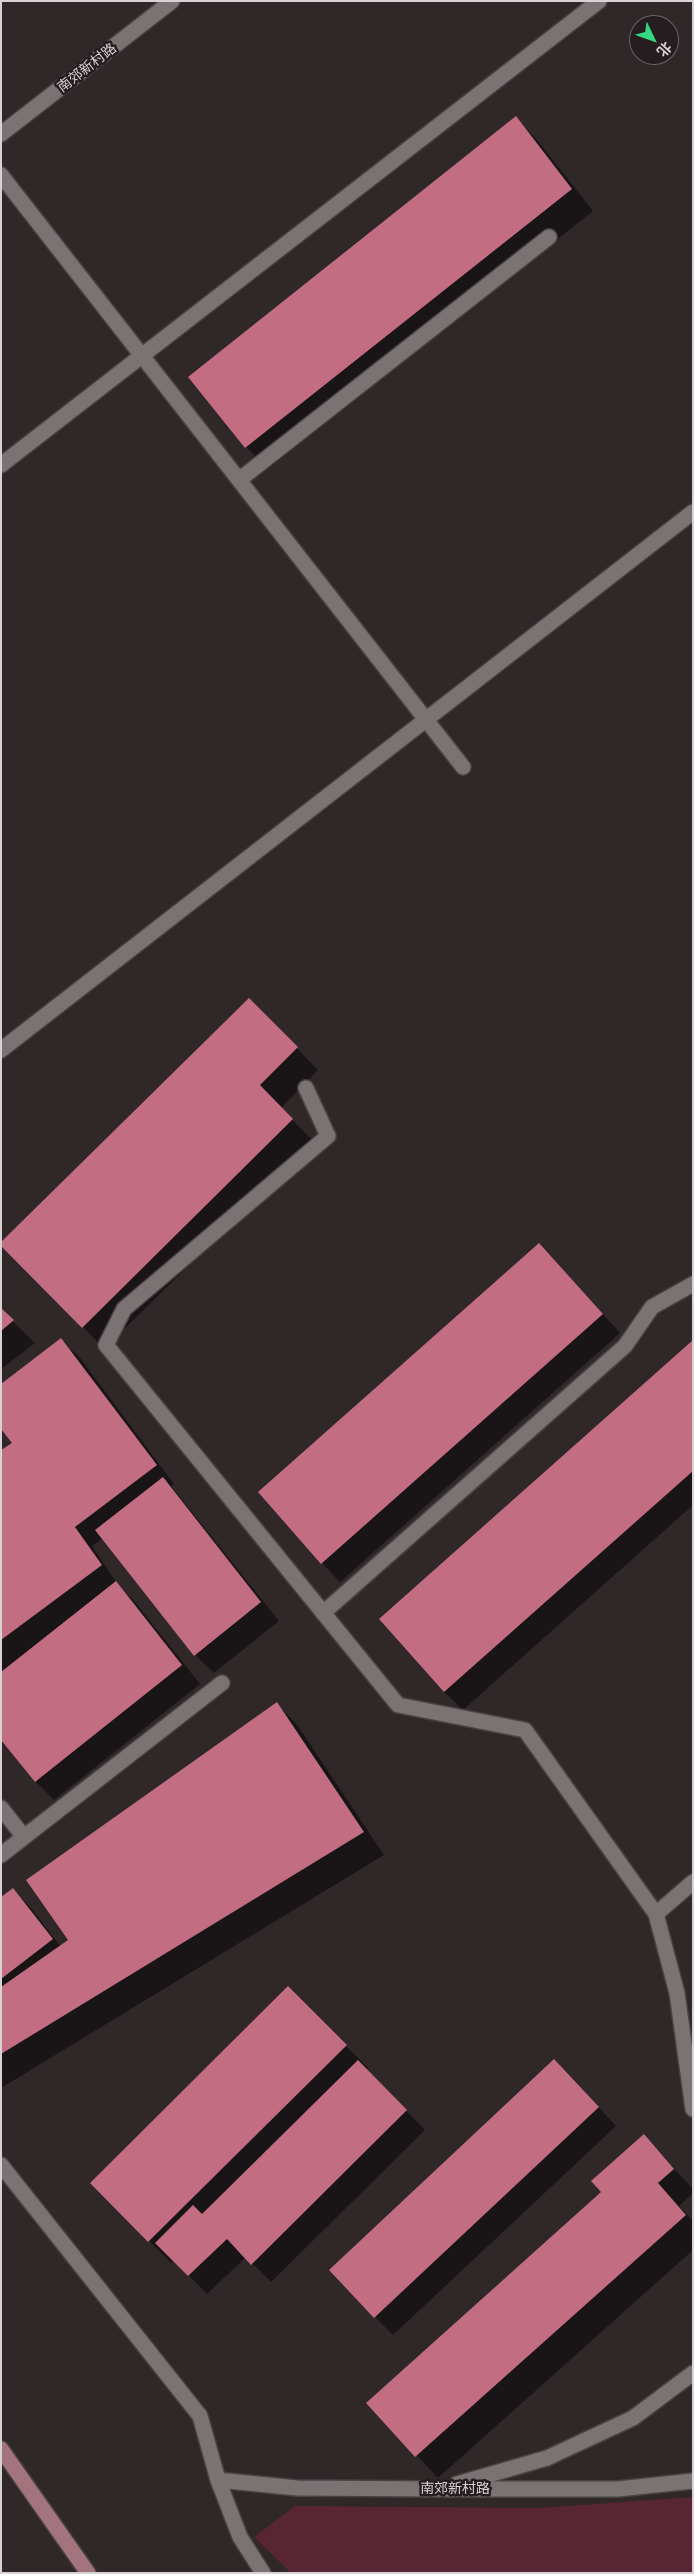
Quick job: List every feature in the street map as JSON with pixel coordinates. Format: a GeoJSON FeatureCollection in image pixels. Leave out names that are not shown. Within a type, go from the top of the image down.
{"type":"FeatureCollection","features":[{"type":"Feature","properties":{"kind":"main road"},"geometry":{"type":"LineString","coordinates":[[1,2449],[88,2573]]}},
{"type":"Feature","properties":{"kind":"street","name":"南郊新村路"},"geometry":{"type":"LineString","coordinates":[[1,134],[172,1]]}},
{"type":"Feature","properties":{"kind":"street"},"geometry":{"type":"LineString","coordinates":[[1,465],[599,1]]}},
{"type":"Feature","properties":{"kind":"street"},"geometry":{"type":"LineString","coordinates":[[1,175],[463,767]]}},
{"type":"Feature","properties":{"kind":"street"},"geometry":{"type":"LineString","coordinates":[[239,480],[549,237]]}},
{"type":"Feature","properties":{"kind":"street"},"geometry":{"type":"LineString","coordinates":[[1,1050],[693,512]]}},
{"type":"Feature","properties":{"kind":"street"},"geometry":{"type":"LineString","coordinates":[[306,1088],[328,1136],[124,1309],[106,1345],[398,1705],[525,1730],[656,1914],[678,1993],[693,2110]]}},
{"type":"Feature","properties":{"kind":"street"},"geometry":{"type":"LineString","coordinates":[[323,1613],[625,1346],[652,1307],[693,1284]]}},
{"type":"Feature","properties":{"kind":"street"},"geometry":{"type":"LineString","coordinates":[[1,1855],[222,1683]]}},
{"type":"Feature","properties":{"kind":"street"},"geometry":{"type":"LineString","coordinates":[[1,1808],[24,1838]]}},
{"type":"Feature","properties":{"kind":"street"},"geometry":{"type":"LineString","coordinates":[[656,1914],[693,1882]]}},
{"type":"Feature","properties":{"kind":"street"},"geometry":{"type":"LineString","coordinates":[[1,2164],[200,2416],[218,2480],[240,2537],[262,2573]]}},
{"type":"Feature","properties":{"kind":"street"},"geometry":{"type":"LineString","coordinates":[[438,2489],[547,2458],[633,2418],[693,2374]]}},
{"type":"Feature","properties":{"kind":"street","name":"南郊新村路"},"geometry":{"type":"LineString","coordinates":[[218,2480],[297,2488],[438,2489],[618,2489],[693,2481]]}},
{"type":"Feature","properties":{"kind":"shaded area"},"geometry":{"type":"Polygon","coordinates":[[[693,2497],[693,2573],[291,2573],[254,2537],[295,2506],[541,2508],[693,2497]]]}},
{"type":"Feature","properties":{"kind":"building"},"geometry":{"type":"Polygon","coordinates":[[[516,116],[572,189],[245,448],[188,377],[516,116]]]}},
{"type":"Feature","properties":{"kind":"building"},"geometry":{"type":"Polygon","coordinates":[[[249,998],[298,1047],[260,1085],[293,1119],[82,1328],[1,1246],[1,1242],[249,998]]]}},
{"type":"Feature","properties":{"kind":"building"},"geometry":{"type":"Polygon","coordinates":[[[539,1243],[603,1314],[321,1564],[258,1492],[539,1243]]]}},
{"type":"Feature","properties":{"kind":"building"},"geometry":{"type":"Polygon","coordinates":[[[1,1308],[14,1320],[1,1331],[1,1308]]]}},
{"type":"Feature","properties":{"kind":"building"},"geometry":{"type":"Polygon","coordinates":[[[61,1338],[157,1465],[75,1527],[102,1565],[1,1640],[1,1450],[12,1443],[1,1429],[1,1384],[61,1338]]]}},
{"type":"Feature","properties":{"kind":"building"},"geometry":{"type":"Polygon","coordinates":[[[693,1340],[693,1471],[444,1692],[379,1619],[693,1340]]]}},
{"type":"Feature","properties":{"kind":"building"},"geometry":{"type":"Polygon","coordinates":[[[163,1477],[261,1602],[194,1656],[95,1530],[163,1477]]]}},
{"type":"Feature","properties":{"kind":"building"},"geometry":{"type":"Polygon","coordinates":[[[116,1581],[182,1665],[35,1782],[1,1740],[1,1672],[116,1581]]]}},
{"type":"Feature","properties":{"kind":"building"},"geometry":{"type":"Polygon","coordinates":[[[277,1702],[364,1832],[1,2054],[1,1987],[68,1940],[26,1880],[277,1702]]]}},
{"type":"Feature","properties":{"kind":"building"},"geometry":{"type":"Polygon","coordinates":[[[13,1888],[53,1939],[1,1979],[1,1897],[13,1888]]]}},
{"type":"Feature","properties":{"kind":"building"},"geometry":{"type":"Polygon","coordinates":[[[288,1986],[347,2045],[148,2242],[90,2183],[288,1986]]]}},
{"type":"Feature","properties":{"kind":"building"},"geometry":{"type":"Polygon","coordinates":[[[554,2059],[599,2107],[374,2318],[329,2270],[554,2059]]]}},
{"type":"Feature","properties":{"kind":"building"},"geometry":{"type":"Polygon","coordinates":[[[358,2060],[407,2110],[251,2265],[227,2239],[188,2276],[155,2243],[193,2205],[202,2214],[358,2060]]]}},
{"type":"Feature","properties":{"kind":"building"},"geometry":{"type":"Polygon","coordinates":[[[644,2134],[674,2169],[658,2183],[686,2215],[415,2457],[366,2403],[601,2192],[591,2181],[644,2134]]]}}]}
